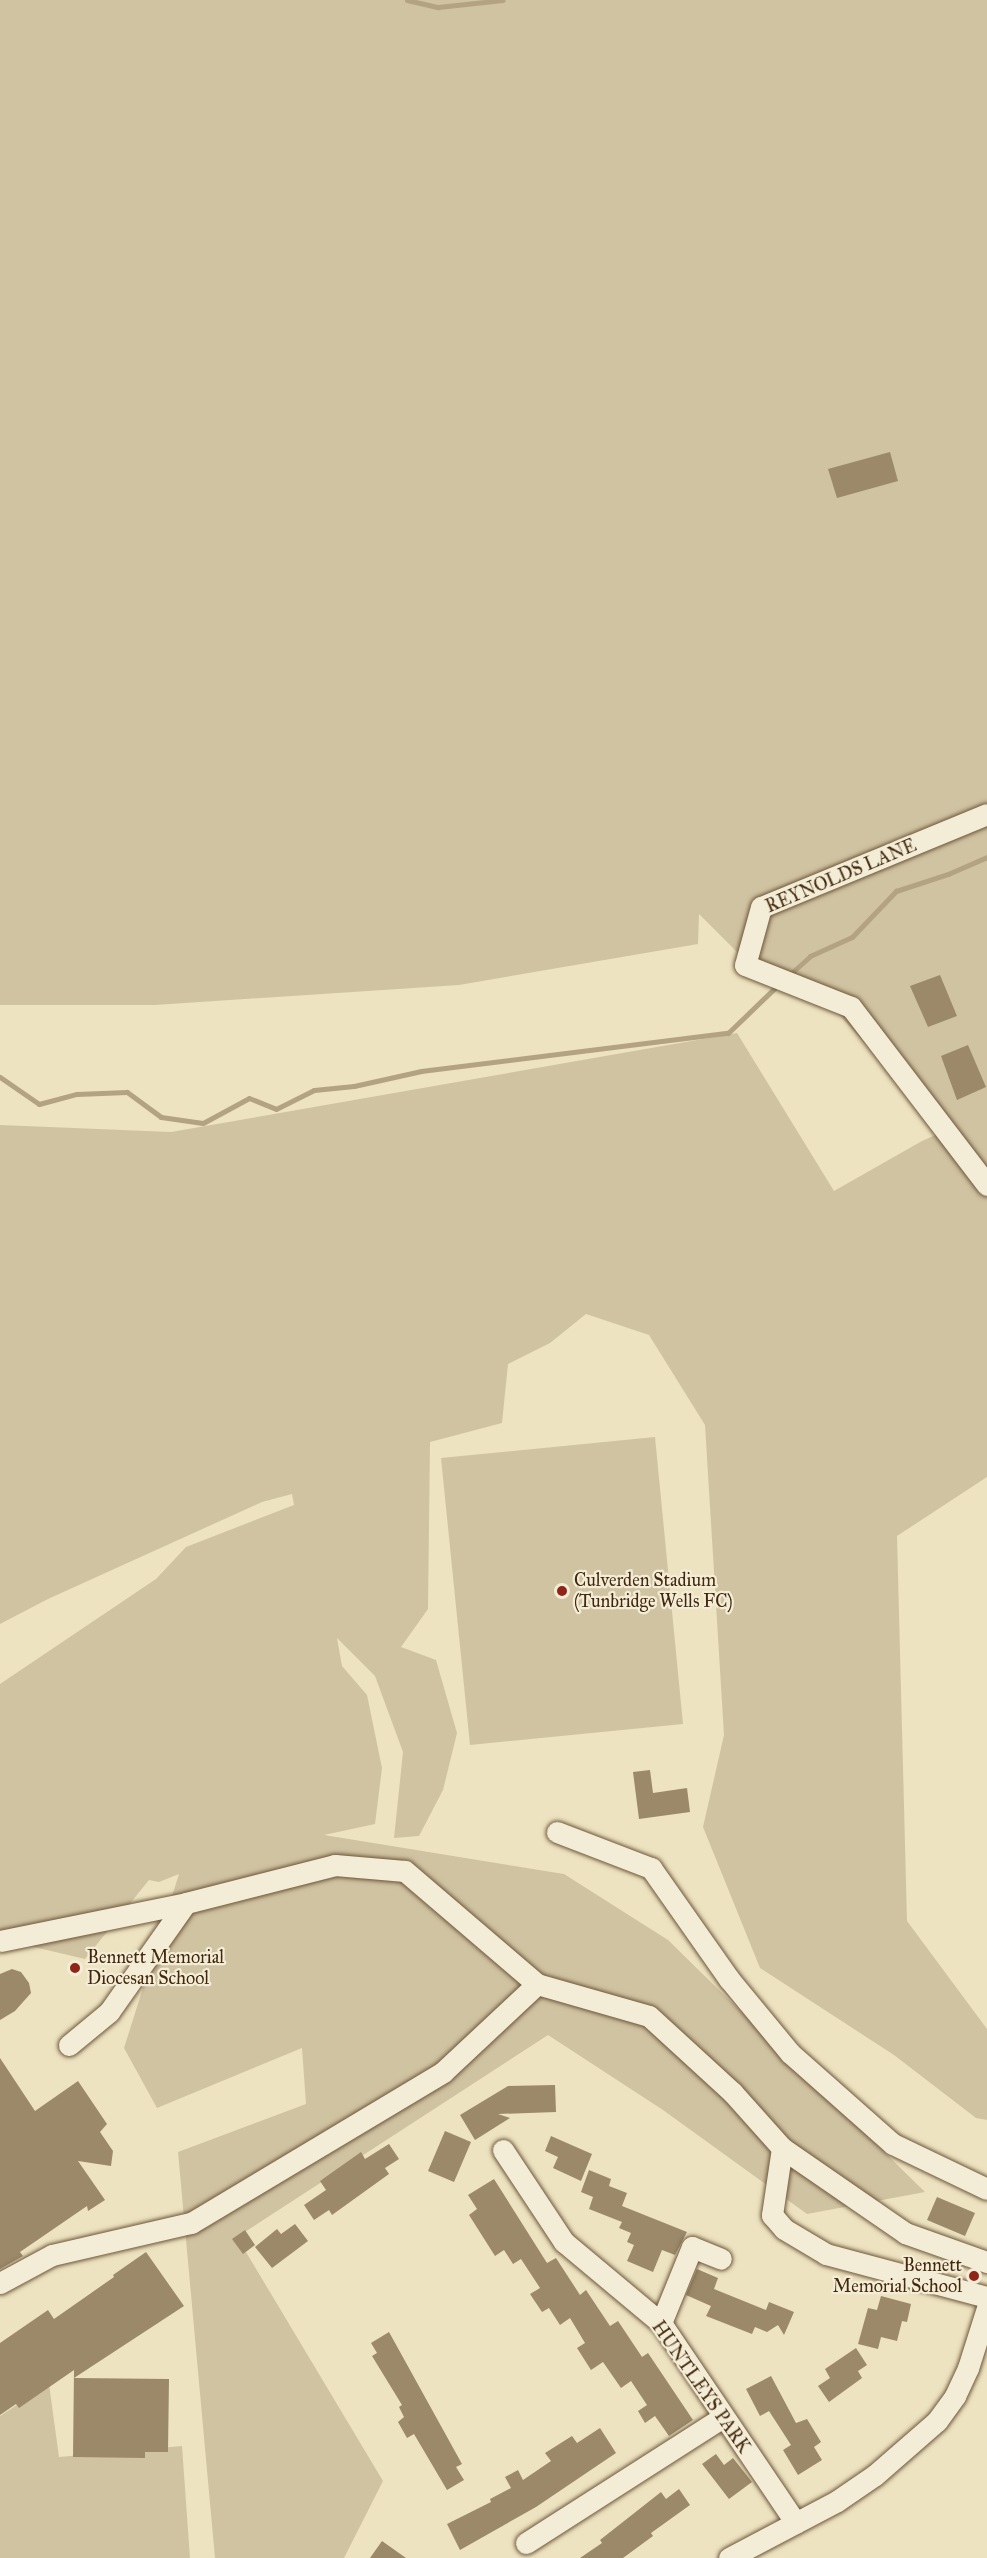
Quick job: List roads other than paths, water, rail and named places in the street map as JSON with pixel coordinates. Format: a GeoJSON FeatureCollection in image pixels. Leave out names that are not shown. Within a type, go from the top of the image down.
{"type":"FeatureCollection","features":[{"type":"Feature","properties":{"kind":"street","name":"REYNOLDS LANE"},"geometry":{"type":"LineString","coordinates":[[987,814],[760,907],[745,965],[851,1007],[987,1185]]}},
{"type":"Feature","properties":{"kind":"street"},"geometry":{"type":"LineString","coordinates":[[557,1832],[651,1868],[729,1979],[790,2053],[893,2144],[987,2189]]}},
{"type":"Feature","properties":{"kind":"street"},"geometry":{"type":"LineString","coordinates":[[0,1941],[186,1903],[336,1865],[405,1871],[537,1984],[649,2016],[733,2093],[782,2148],[905,2233],[987,2262]]}},
{"type":"Feature","properties":{"kind":"street"},"geometry":{"type":"LineString","coordinates":[[69,2045],[109,2012],[186,1903]]}},
{"type":"Feature","properties":{"kind":"street"},"geometry":{"type":"LineString","coordinates":[[0,2283],[52,2255],[191,2223],[443,2072],[537,1984]]}},
{"type":"Feature","properties":{"kind":"street"},"geometry":{"type":"LineString","coordinates":[[782,2148],[772,2216],[784,2229],[826,2254],[987,2297]]}},
{"type":"Feature","properties":{"kind":"street","name":"HUNTLEYS PARK"},"geometry":{"type":"LineString","coordinates":[[504,2150],[564,2242],[661,2324],[796,2523]]}},
{"type":"Feature","properties":{"kind":"street"},"geometry":{"type":"LineString","coordinates":[[661,2324],[692,2247],[721,2259]]}},
{"type":"Feature","properties":{"kind":"street"},"geometry":{"type":"LineString","coordinates":[[729,2558],[796,2523],[875,2475],[937,2421],[955,2396],[987,2308]]}},
{"type":"Feature","properties":{"kind":"street"},"geometry":{"type":"LineString","coordinates":[[526,2543],[723,2418]]}},
{"type":"Feature","properties":{"kind":"waterway"},"geometry":{"type":"LineString","coordinates":[[407,0],[438,7],[503,0]]}},
{"type":"Feature","properties":{"kind":"waterway"},"geometry":{"type":"LineString","coordinates":[[787,977],[810,956],[852,937],[896,891],[948,874],[987,857]]}},
{"type":"Feature","properties":{"kind":"waterway"},"geometry":{"type":"LineString","coordinates":[[0,1077],[39,1104],[77,1094],[127,1092],[161,1117],[203,1123],[249,1098],[276,1109],[314,1090],[354,1086],[421,1071],[728,1033],[780,983]]}},
{"type":"Feature","properties":{"kind":"place","name":"Culverden Stadium (Tunbridge Wells FC)"},"geometry":{"type":"Point","coordinates":[562,1591]}},
{"type":"Feature","properties":{"kind":"place","name":"Bennett Memorial Diocesan School"},"geometry":{"type":"Point","coordinates":[75,1968]}},
{"type":"Feature","properties":{"kind":"place","name":"Bennett Memorial School"},"geometry":{"type":"Point","coordinates":[974,2276]}}]}
